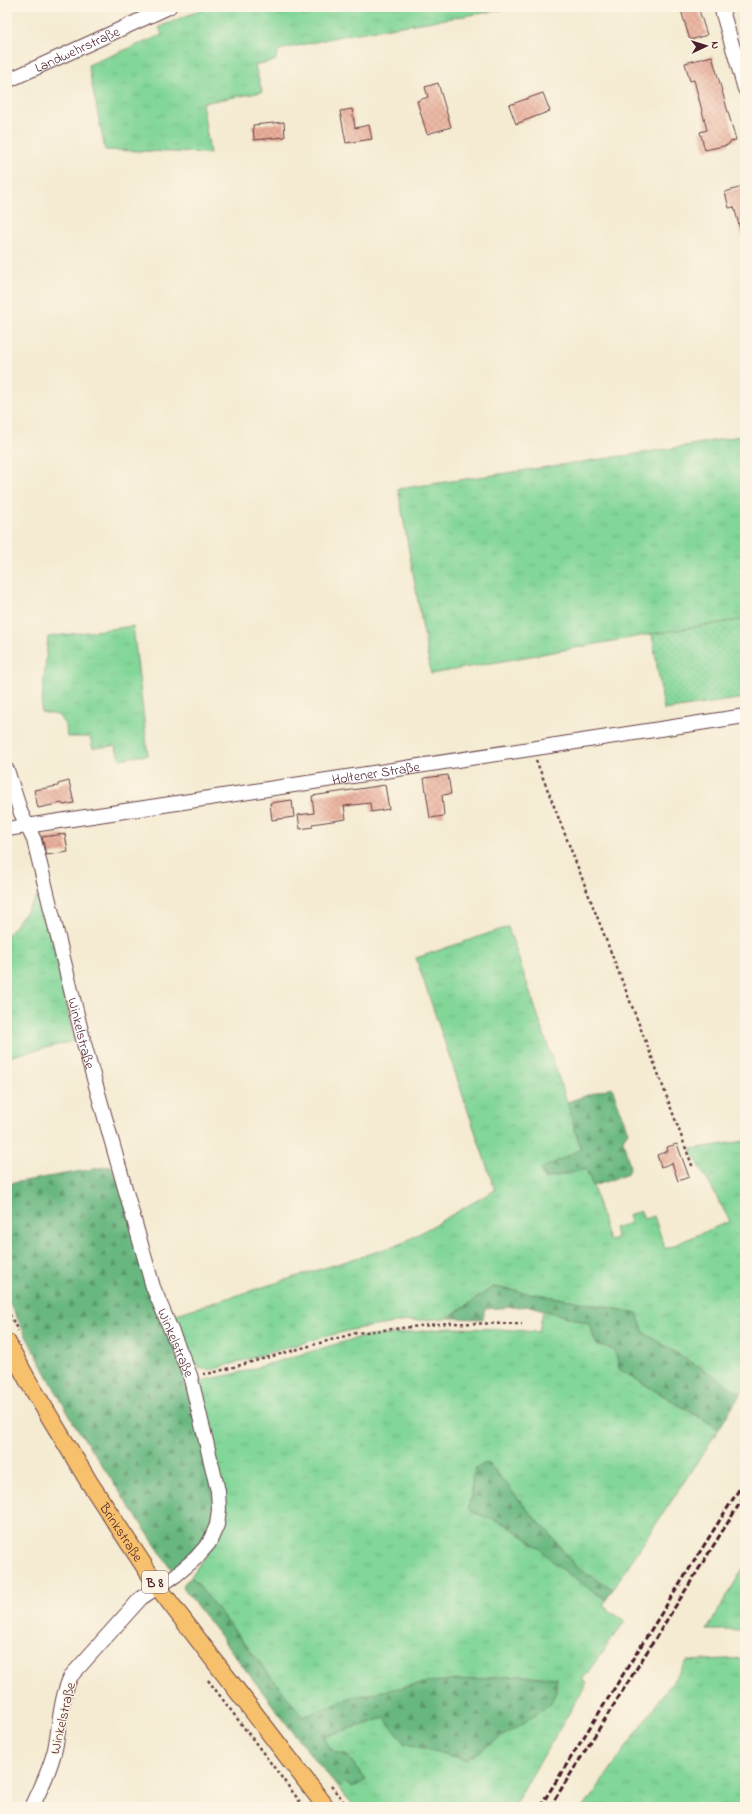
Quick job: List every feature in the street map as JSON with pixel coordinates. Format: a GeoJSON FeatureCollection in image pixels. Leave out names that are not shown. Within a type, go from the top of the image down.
{"type":"FeatureCollection","features":[{"type":"Feature","properties":{"kind":"main road","name":"Brinkstraße"},"geometry":{"type":"LineString","coordinates":[[7,1342],[28,1381],[89,1482],[158,1587],[326,1807]]}},
{"type":"Feature","properties":{"kind":"street","name":"Landwehrstraße"},"geometry":{"type":"LineString","coordinates":[[7,81],[169,7]]}},
{"type":"Feature","properties":{"kind":"street"},"geometry":{"type":"LineString","coordinates":[[721,7],[745,89]]}},
{"type":"Feature","properties":{"kind":"street","name":"Holtener Straße"},"geometry":{"type":"LineString","coordinates":[[7,829],[532,750],[745,716]]}},
{"type":"Feature","properties":{"kind":"street","name":"Winkelstraße"},"geometry":{"type":"LineString","coordinates":[[7,770],[34,840],[85,1047],[154,1287],[190,1375],[218,1491],[219,1509],[217,1525],[209,1543],[196,1558],[176,1575],[142,1598],[71,1676],[66,1688],[51,1761],[45,1782],[32,1807]]}},
{"type":"Feature","properties":{"kind":"path"},"geometry":{"type":"LineString","coordinates":[[532,750],[655,1066],[693,1168]]}},
{"type":"Feature","properties":{"kind":"path"},"geometry":{"type":"LineString","coordinates":[[190,1375],[212,1374],[356,1333],[448,1323],[522,1324]]}},
{"type":"Feature","properties":{"kind":"green space"},"geometry":{"type":"Polygon","coordinates":[[[208,7],[520,7],[346,35],[279,50],[275,61],[255,65],[262,92],[202,103],[210,153],[105,150],[88,65],[162,35],[159,27],[208,7]]]}},
{"type":"Feature","properties":{"kind":"green space"},"geometry":{"type":"Polygon","coordinates":[[[745,435],[745,619],[652,634],[431,674],[398,489],[669,449],[745,435]]]}},
{"type":"Feature","properties":{"kind":"green space"},"geometry":{"type":"Polygon","coordinates":[[[745,619],[745,698],[664,710],[652,634],[745,619]]]}},
{"type":"Feature","properties":{"kind":"green space"},"geometry":{"type":"Polygon","coordinates":[[[133,626],[148,755],[120,759],[115,746],[93,748],[90,737],[67,737],[66,726],[58,715],[41,712],[48,637],[133,626]]]}},
{"type":"Feature","properties":{"kind":"green space"},"geometry":{"type":"Polygon","coordinates":[[[37,897],[46,910],[74,1041],[7,1057],[7,936],[37,897]]]}},
{"type":"Feature","properties":{"kind":"green space"},"geometry":{"type":"Polygon","coordinates":[[[508,927],[567,1102],[581,1150],[541,1169],[544,1179],[587,1169],[609,1241],[617,1239],[614,1228],[630,1223],[628,1215],[641,1211],[644,1219],[654,1216],[665,1249],[730,1221],[690,1149],[745,1141],[745,1388],[741,1393],[644,1333],[637,1313],[493,1287],[448,1318],[408,1321],[355,1329],[215,1369],[209,1370],[196,1367],[170,1316],[401,1244],[495,1190],[416,958],[508,927]]]}},
{"type":"Feature","properties":{"kind":"green space"},"geometry":{"type":"Polygon","coordinates":[[[612,1087],[628,1132],[623,1139],[630,1168],[628,1174],[593,1186],[586,1169],[544,1179],[541,1169],[581,1149],[567,1102],[612,1087]]]}},
{"type":"Feature","properties":{"kind":"green space"},"geometry":{"type":"Polygon","coordinates":[[[111,1166],[120,1186],[190,1388],[211,1482],[214,1512],[209,1533],[174,1573],[73,1422],[7,1298],[7,1184],[111,1166]]]}},
{"type":"Feature","properties":{"kind":"green space"},"geometry":{"type":"Polygon","coordinates":[[[493,1287],[637,1313],[644,1333],[741,1393],[719,1429],[619,1369],[618,1359],[614,1352],[607,1347],[597,1346],[588,1323],[530,1306],[485,1309],[483,1319],[448,1318],[493,1287]]]}},
{"type":"Feature","properties":{"kind":"green space"},"geometry":{"type":"Polygon","coordinates":[[[543,1310],[588,1323],[597,1346],[604,1345],[616,1353],[619,1369],[719,1429],[613,1589],[587,1574],[573,1563],[551,1535],[537,1521],[491,1466],[472,1480],[472,1494],[468,1507],[505,1524],[537,1546],[556,1565],[606,1600],[603,1606],[625,1621],[582,1680],[587,1683],[513,1807],[355,1807],[338,1787],[344,1782],[352,1788],[366,1780],[346,1754],[334,1752],[325,1742],[325,1736],[385,1718],[404,1743],[517,1726],[534,1716],[557,1678],[520,1676],[428,1682],[303,1717],[191,1576],[215,1542],[197,1382],[238,1373],[357,1338],[450,1328],[539,1332],[543,1310]]]}},
{"type":"Feature","properties":{"kind":"green space"},"geometry":{"type":"Polygon","coordinates":[[[486,1463],[491,1466],[577,1567],[613,1589],[606,1600],[556,1565],[537,1546],[505,1524],[472,1512],[468,1507],[472,1494],[472,1480],[476,1468],[486,1463]]]}},
{"type":"Feature","properties":{"kind":"green space"},"geometry":{"type":"Polygon","coordinates":[[[745,1565],[745,1630],[707,1630],[745,1565]]]}},
{"type":"Feature","properties":{"kind":"green space"},"geometry":{"type":"Polygon","coordinates":[[[191,1576],[303,1717],[348,1698],[428,1682],[520,1676],[557,1678],[556,1692],[550,1704],[466,1760],[404,1743],[385,1718],[325,1736],[325,1742],[334,1752],[346,1754],[366,1780],[352,1788],[344,1782],[338,1787],[302,1744],[182,1586],[191,1576]]]}},
{"type":"Feature","properties":{"kind":"green space"},"geometry":{"type":"Polygon","coordinates":[[[745,1658],[745,1807],[584,1807],[687,1661],[745,1658]]]}},
{"type":"Feature","properties":{"kind":"building"},"geometry":{"type":"Polygon","coordinates":[[[680,7],[698,7],[707,35],[690,40],[680,7]]]}},
{"type":"Feature","properties":{"kind":"building"},"geometry":{"type":"Polygon","coordinates":[[[712,56],[736,140],[730,142],[728,145],[705,150],[700,132],[707,130],[694,80],[690,81],[685,63],[712,56]]]}},
{"type":"Feature","properties":{"kind":"building"},"geometry":{"type":"Polygon","coordinates":[[[438,83],[451,127],[427,134],[417,101],[428,97],[425,87],[438,83]]]}},
{"type":"Feature","properties":{"kind":"building"},"geometry":{"type":"Polygon","coordinates":[[[543,93],[550,111],[516,124],[509,105],[543,93]]]}},
{"type":"Feature","properties":{"kind":"building"},"geometry":{"type":"Polygon","coordinates":[[[352,109],[355,128],[369,125],[372,139],[346,143],[340,111],[352,109]]]}},
{"type":"Feature","properties":{"kind":"building"},"geometry":{"type":"Polygon","coordinates":[[[284,122],[285,137],[254,140],[253,125],[284,122]]]}},
{"type":"Feature","properties":{"kind":"building"},"geometry":{"type":"Polygon","coordinates":[[[745,186],[745,235],[742,236],[734,207],[729,208],[725,192],[745,186]]]}},
{"type":"Feature","properties":{"kind":"building"},"geometry":{"type":"Polygon","coordinates":[[[448,775],[451,794],[442,795],[444,816],[430,818],[424,778],[448,775]]]}},
{"type":"Feature","properties":{"kind":"building"},"geometry":{"type":"Polygon","coordinates":[[[69,781],[74,803],[63,805],[62,803],[38,808],[34,790],[58,786],[58,784],[69,781]]]}},
{"type":"Feature","properties":{"kind":"building"},"geometry":{"type":"Polygon","coordinates":[[[385,785],[389,809],[371,812],[370,803],[344,806],[346,819],[312,824],[313,827],[300,829],[298,815],[314,813],[312,796],[385,785]]]}},
{"type":"Feature","properties":{"kind":"building"},"geometry":{"type":"Polygon","coordinates":[[[292,800],[294,817],[272,820],[270,803],[292,800]]]}},
{"type":"Feature","properties":{"kind":"building"},"geometry":{"type":"Polygon","coordinates":[[[65,834],[68,852],[46,855],[42,837],[65,834]]]}},
{"type":"Feature","properties":{"kind":"building"},"geometry":{"type":"Polygon","coordinates":[[[677,1144],[689,1177],[678,1181],[672,1163],[661,1167],[657,1155],[668,1151],[667,1147],[677,1144]]]}},
{"type":"Feature","properties":{"kind":"railway"},"geometry":{"type":"LineString","coordinates":[[540,1807],[745,1480]]}},
{"type":"Feature","properties":{"kind":"railway"},"geometry":{"type":"LineString","coordinates":[[550,1807],[745,1495]]}}]}
